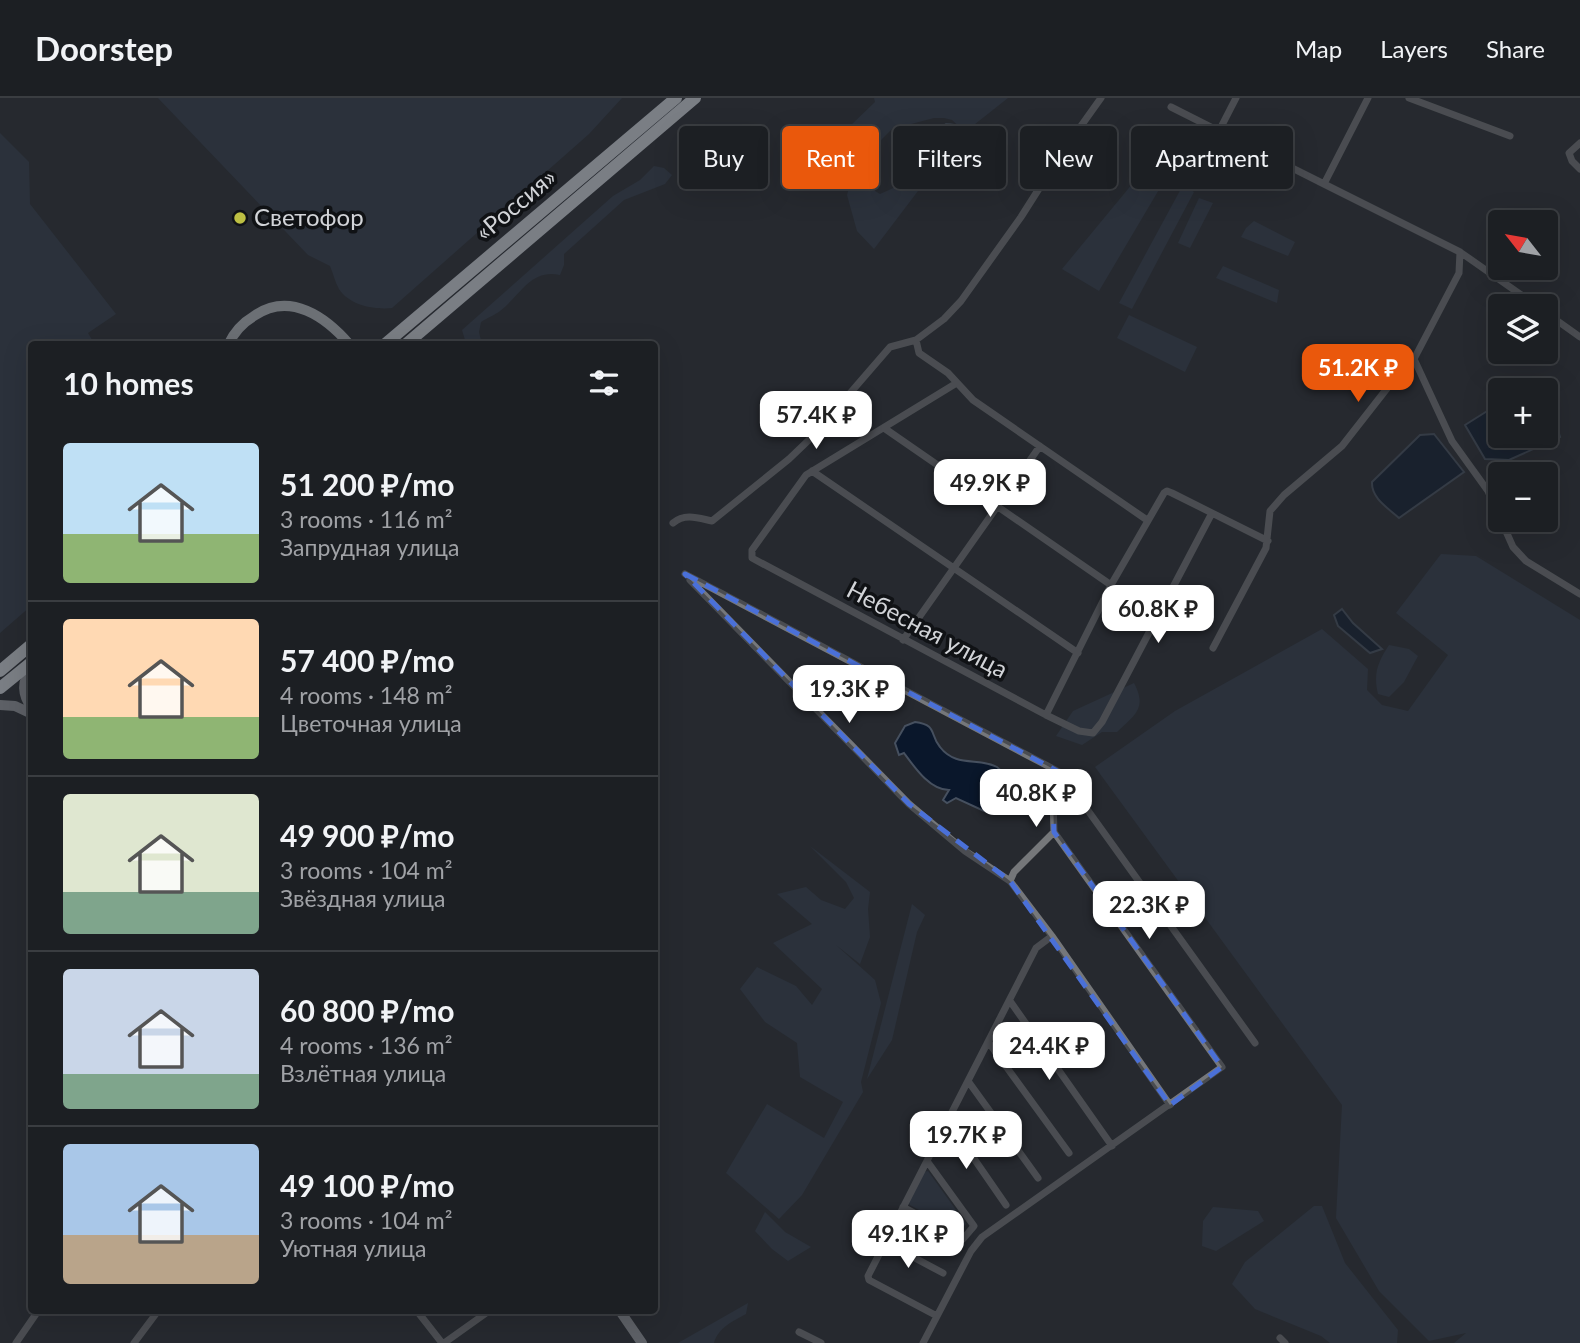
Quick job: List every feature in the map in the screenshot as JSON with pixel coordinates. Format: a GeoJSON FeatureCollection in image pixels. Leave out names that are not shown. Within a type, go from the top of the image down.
{"type":"FeatureCollection","features":[{"type":"Feature","properties":{"kind":"highway","name":"«Россия»"},"geometry":{"type":"LineString","coordinates":[[389,341],[676,98]]}},
{"type":"Feature","properties":{"kind":"highway","name":"«Россия»"},"geometry":{"type":"LineString","coordinates":[[410,341],[695,98]]}},
{"type":"Feature","properties":{"kind":"highway"},"geometry":{"type":"LineString","coordinates":[[0,671],[28,647]]}},
{"type":"Feature","properties":{"kind":"highway"},"geometry":{"type":"LineString","coordinates":[[0,688],[28,665]]}},
{"type":"Feature","properties":{"kind":"main road"},"geometry":{"type":"LineString","coordinates":[[230,341],[251,317],[270,307],[286,305],[312,312],[334,327],[347,341]]}},
{"type":"Feature","properties":{"kind":"main road"},"geometry":{"type":"LineString","coordinates":[[0,664],[21,653]]}},
{"type":"Feature","properties":{"kind":"main road"},"geometry":{"type":"LineString","coordinates":[[28,675],[24,689],[28,701]]}},
{"type":"Feature","properties":{"kind":"main road"},"geometry":{"type":"LineString","coordinates":[[0,705],[15,706],[28,712]]}},
{"type":"Feature","properties":{"kind":"main road"},"geometry":{"type":"LineString","coordinates":[[622,1314],[642,1343]]}},
{"type":"Feature","properties":{"kind":"street"},"geometry":{"type":"LineString","coordinates":[[673,523],[680,517],[712,521],[789,459],[813,436],[890,347],[916,340],[944,319],[961,301],[1101,98]]}},
{"type":"Feature","properties":{"kind":"street"},"geometry":{"type":"LineString","coordinates":[[1222,126],[1236,98]]}},
{"type":"Feature","properties":{"kind":"street"},"geometry":{"type":"LineString","coordinates":[[1324,184],[1368,98]]}},
{"type":"Feature","properties":{"kind":"street"},"geometry":{"type":"LineString","coordinates":[[1409,98],[1510,136]]}},
{"type":"Feature","properties":{"kind":"street"},"geometry":{"type":"LineString","coordinates":[[1171,107],[1209,126]]}},
{"type":"Feature","properties":{"kind":"street"},"geometry":{"type":"LineString","coordinates":[[1580,144],[1569,153],[1580,169]]}},
{"type":"Feature","properties":{"kind":"street"},"geometry":{"type":"LineString","coordinates":[[1293,168],[1460,252],[1520,294]]}},
{"type":"Feature","properties":{"kind":"street"},"geometry":{"type":"LineString","coordinates":[[1213,648],[1268,541],[1270,511],[1278,500],[1342,446],[1403,368],[1414,359],[1459,274],[1460,252]]}},
{"type":"Feature","properties":{"kind":"street"},"geometry":{"type":"LineString","coordinates":[[1558,321],[1580,337]]}},
{"type":"Feature","properties":{"kind":"street"},"geometry":{"type":"LineString","coordinates":[[916,340],[919,353],[948,373],[973,400],[1147,520]]}},
{"type":"Feature","properties":{"kind":"street"},"geometry":{"type":"LineString","coordinates":[[1414,359],[1452,441],[1488,491]]}},
{"type":"Feature","properties":{"kind":"street"},"geometry":{"type":"LineString","coordinates":[[956,384],[812,471],[1078,653]]}},
{"type":"Feature","properties":{"kind":"street"},"geometry":{"type":"LineString","coordinates":[[884,428],[1111,585]]}},
{"type":"Feature","properties":{"kind":"street"},"geometry":{"type":"LineString","coordinates":[[904,640],[1040,446]]}},
{"type":"Feature","properties":{"kind":"street","name":"Небесная улица"},"geometry":{"type":"LineString","coordinates":[[812,471],[806,475],[752,550],[751,554],[757,561],[1046,715],[1079,731],[1093,733],[1212,513]]}},
{"type":"Feature","properties":{"kind":"street"},"geometry":{"type":"LineString","coordinates":[[1046,715],[1111,585],[1160,497],[1167,491],[1268,541]]}},
{"type":"Feature","properties":{"kind":"street"},"geometry":{"type":"LineString","coordinates":[[1506,532],[1513,547],[1526,561],[1580,594]]}},
{"type":"Feature","properties":{"kind":"street"},"geometry":{"type":"LineString","coordinates":[[1170,1105],[1052,936],[1010,881],[965,851],[909,804],[685,574],[1053,768],[1067,780],[1255,1043]]}},
{"type":"Feature","properties":{"kind":"street"},"geometry":{"type":"LineString","coordinates":[[923,1343],[971,1251],[982,1237],[1222,1068],[1054,832],[1052,800],[1067,780]]}},
{"type":"Feature","properties":{"kind":"street"},"geometry":{"type":"LineString","coordinates":[[1010,881],[1014,872],[1054,832]]}},
{"type":"Feature","properties":{"kind":"street"},"geometry":{"type":"LineString","coordinates":[[937,1316],[868,1279],[1036,948],[1052,936]]}},
{"type":"Feature","properties":{"kind":"street"},"geometry":{"type":"LineString","coordinates":[[1010,1001],[1112,1146]]}},
{"type":"Feature","properties":{"kind":"street"},"geometry":{"type":"LineString","coordinates":[[989,1043],[1069,1153]]}},
{"type":"Feature","properties":{"kind":"street"},"geometry":{"type":"LineString","coordinates":[[968,1081],[1038,1178]]}},
{"type":"Feature","properties":{"kind":"street"},"geometry":{"type":"LineString","coordinates":[[948,1121],[1006,1205]]}},
{"type":"Feature","properties":{"kind":"street"},"geometry":{"type":"LineString","coordinates":[[903,1207],[963,1239],[974,1226],[927,1161]]}},
{"type":"Feature","properties":{"kind":"street"},"geometry":{"type":"LineString","coordinates":[[885,1242],[943,1273]]}},
{"type":"Feature","properties":{"kind":"street"},"geometry":{"type":"LineString","coordinates":[[16,1343],[36,1314]]}},
{"type":"Feature","properties":{"kind":"street"},"geometry":{"type":"LineString","coordinates":[[134,1343],[156,1314]]}},
{"type":"Feature","properties":{"kind":"street"},"geometry":{"type":"LineString","coordinates":[[419,1314],[443,1343],[485,1314]]}},
{"type":"Feature","properties":{"kind":"street"},"geometry":{"type":"LineString","coordinates":[[799,1332],[821,1343]]}},
{"type":"Feature","properties":{"kind":"highlighted area"},"geometry":{"type":"Polygon","coordinates":[[[685,574],[1061,773],[1067,780],[1053,800],[1054,832],[1222,1067],[1170,1105],[1010,881],[909,804],[685,574]]]}},
{"type":"Feature","properties":{"kind":"shaded area"},"geometry":{"type":"Polygon","coordinates":[[[158,98],[622,98],[589,134],[392,308],[385,308],[355,303],[343,294],[330,266],[308,255],[158,98]]]}},
{"type":"Feature","properties":{"kind":"shaded area"},"geometry":{"type":"Polygon","coordinates":[[[874,98],[1008,98],[973,126],[958,126],[952,120],[934,118],[893,126],[879,144],[879,126],[850,126],[875,102],[874,98]]]}},
{"type":"Feature","properties":{"kind":"shaded area"},"geometry":{"type":"Polygon","coordinates":[[[0,133],[29,162],[30,204],[116,314],[88,333],[93,341],[28,341],[28,609],[0,633],[0,133]]]}},
{"type":"Feature","properties":{"kind":"shaded area"},"geometry":{"type":"Polygon","coordinates":[[[654,166],[664,168],[672,175],[665,184],[624,200],[564,254],[560,275],[550,274],[533,280],[500,311],[481,322],[481,341],[464,341],[462,330],[613,196],[640,180],[654,166]]]}},
{"type":"Feature","properties":{"kind":"shaded area"},"geometry":{"type":"Polygon","coordinates":[[[1131,185],[1131,189],[1159,189],[1099,291],[1062,269],[1131,185]]]}},
{"type":"Feature","properties":{"kind":"shaded area"},"geometry":{"type":"Polygon","coordinates":[[[893,188],[919,189],[874,249],[857,231],[847,195],[849,189],[874,189],[880,194],[893,188]]]}},
{"type":"Feature","properties":{"kind":"shaded area"},"geometry":{"type":"Polygon","coordinates":[[[1181,189],[1194,192],[1132,309],[1119,303],[1181,189]]]}},
{"type":"Feature","properties":{"kind":"shaded area"},"geometry":{"type":"Polygon","coordinates":[[[1199,198],[1213,203],[1190,248],[1178,243],[1199,198]]]}},
{"type":"Feature","properties":{"kind":"shaded area"},"geometry":{"type":"Polygon","coordinates":[[[1254,221],[1295,242],[1288,256],[1241,237],[1254,221]]]}},
{"type":"Feature","properties":{"kind":"shaded area"},"geometry":{"type":"Polygon","coordinates":[[[1223,266],[1279,290],[1277,303],[1216,278],[1223,266]]]}},
{"type":"Feature","properties":{"kind":"shaded area"},"geometry":{"type":"Polygon","coordinates":[[[1129,315],[1197,347],[1185,372],[1117,338],[1129,315]]]}},
{"type":"Feature","properties":{"kind":"shaded area"},"geometry":{"type":"Polygon","coordinates":[[[1488,411],[1488,448],[1536,448],[1509,460],[1485,459],[1465,425],[1488,411]]]}},
{"type":"Feature","properties":{"kind":"shaded area"},"geometry":{"type":"Polygon","coordinates":[[[1434,434],[1464,472],[1399,518],[1377,498],[1372,482],[1420,435],[1434,434]]]}},
{"type":"Feature","properties":{"kind":"shaded area"},"geometry":{"type":"Polygon","coordinates":[[[1441,554],[1476,556],[1580,620],[1580,1343],[1454,1343],[1466,1333],[1429,1341],[1379,1291],[1336,1218],[1342,1105],[1095,767],[1175,711],[1322,629],[1368,669],[1367,690],[1382,705],[1408,711],[1448,655],[1396,613],[1441,554]]]}},
{"type":"Feature","properties":{"kind":"shaded area"},"geometry":{"type":"Polygon","coordinates":[[[1342,609],[1353,623],[1382,649],[1370,653],[1338,626],[1334,615],[1342,609]]]}},
{"type":"Feature","properties":{"kind":"shaded area"},"geometry":{"type":"Polygon","coordinates":[[[1389,645],[1409,649],[1418,656],[1404,682],[1389,697],[1378,694],[1376,674],[1379,662],[1389,645]]]}},
{"type":"Feature","properties":{"kind":"shaded area"},"geometry":{"type":"Polygon","coordinates":[[[1134,683],[1140,699],[1138,710],[1117,732],[1102,732],[1082,745],[1056,736],[1073,711],[1134,683]]]}},
{"type":"Feature","properties":{"kind":"shaded area"},"geometry":{"type":"Polygon","coordinates":[[[915,722],[927,725],[940,747],[953,758],[990,764],[1000,769],[1009,792],[994,812],[984,811],[956,798],[947,803],[943,800],[949,790],[929,782],[904,753],[899,755],[895,743],[905,726],[915,722]]]}},
{"type":"Feature","properties":{"kind":"shaded area"},"geometry":{"type":"Polygon","coordinates":[[[810,846],[870,892],[870,937],[860,964],[836,945],[875,980],[881,1003],[861,1082],[863,1092],[802,1195],[779,1219],[726,1173],[767,1104],[824,1138],[843,1102],[800,1077],[797,1043],[765,1022],[740,989],[757,967],[796,986],[812,1005],[822,989],[773,943],[812,924],[777,894],[806,887],[821,900],[845,909],[854,898],[846,882],[810,846]]]}},
{"type":"Feature","properties":{"kind":"shaded area"},"geometry":{"type":"Polygon","coordinates":[[[912,904],[925,915],[917,932],[892,1040],[867,1079],[912,904]]]}},
{"type":"Feature","properties":{"kind":"shaded area"},"geometry":{"type":"Polygon","coordinates":[[[928,1171],[966,1224],[959,1232],[910,1205],[908,1201],[924,1172],[928,1171]]]}},
{"type":"Feature","properties":{"kind":"shaded area"},"geometry":{"type":"Polygon","coordinates":[[[1314,1206],[1322,1206],[1345,1263],[1398,1330],[1397,1343],[1330,1343],[1321,1336],[1255,1309],[1232,1284],[1245,1262],[1314,1206]]]}},
{"type":"Feature","properties":{"kind":"shaded area"},"geometry":{"type":"Polygon","coordinates":[[[1213,1207],[1258,1211],[1264,1221],[1216,1251],[1202,1246],[1203,1221],[1213,1207]]]}},
{"type":"Feature","properties":{"kind":"shaded area"},"geometry":{"type":"Polygon","coordinates":[[[765,1212],[785,1232],[811,1247],[788,1261],[772,1249],[755,1231],[765,1212]]]}},
{"type":"Feature","properties":{"kind":"shaded area"},"geometry":{"type":"Polygon","coordinates":[[[748,1303],[746,1314],[722,1329],[714,1343],[678,1343],[748,1303]]]}},
{"type":"Feature","properties":{"kind":"place","name":"Светофор"},"geometry":{"type":"Point","coordinates":[240,218]}}]}
